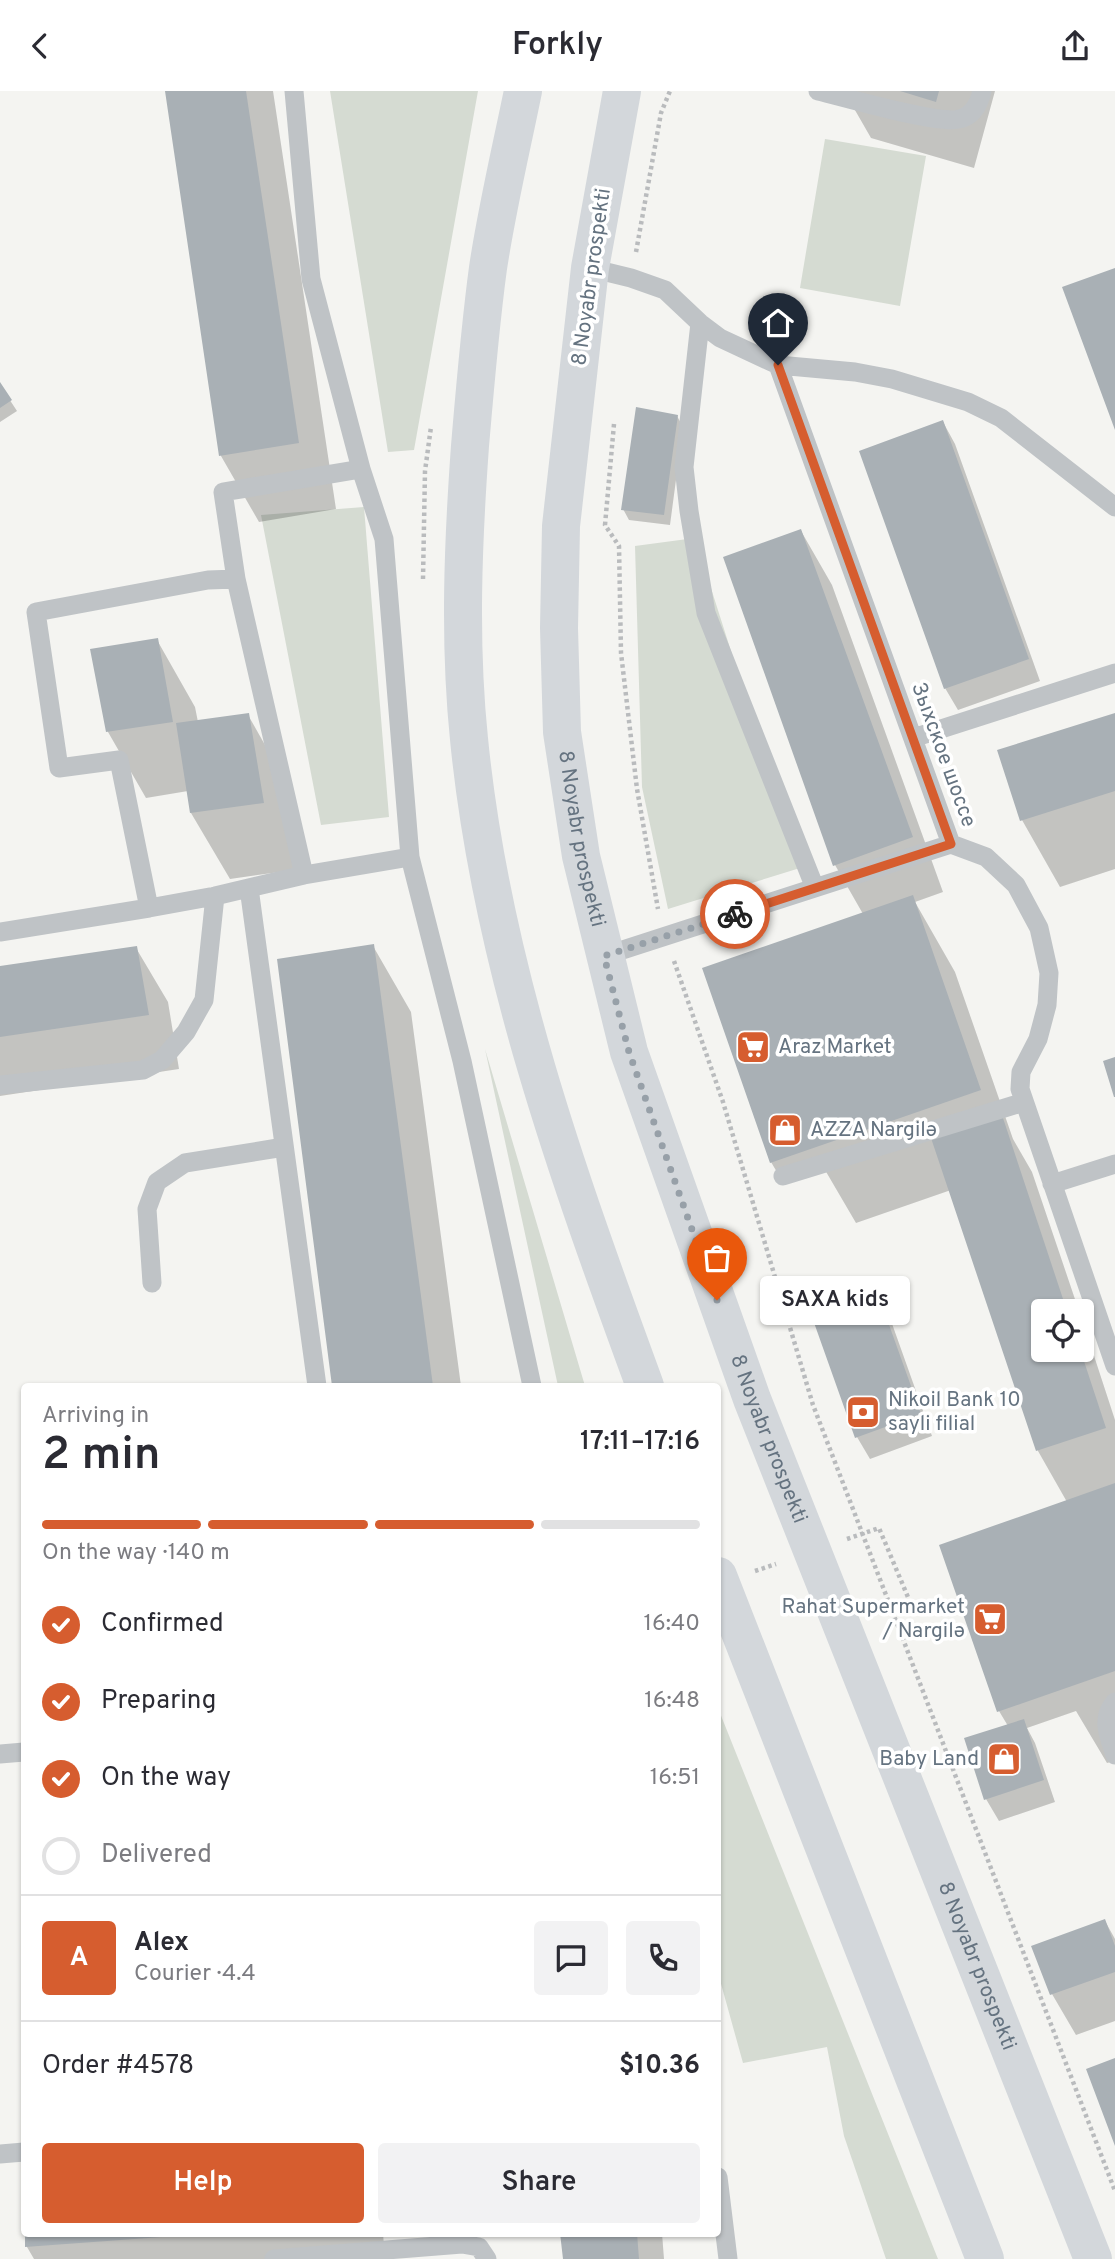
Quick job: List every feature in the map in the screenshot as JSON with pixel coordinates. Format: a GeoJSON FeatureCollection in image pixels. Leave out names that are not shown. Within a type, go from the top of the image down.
{"type":"FeatureCollection","features":[{"type":"Feature","properties":{"kind":"highway"},"geometry":{"type":"LineString","coordinates":[[523,91],[489,266],[474,397],[466,506],[463,625],[469,739],[486,865],[538,1078],[585,1223],[644,1383]]}},
{"type":"Feature","properties":{"kind":"highway","name":"8 Noyabr prospekti"},"geometry":{"type":"LineString","coordinates":[[622,91],[590,268],[561,526],[559,628],[562,732],[581,856],[629,1052],[752,1399],[1093,2259]]}},
{"type":"Feature","properties":{"kind":"highway"},"geometry":{"type":"LineString","coordinates":[[721,1584],[985,2259]]}},
{"type":"Feature","properties":{"kind":"lane"},"geometry":{"type":"LineString","coordinates":[[294,91],[311,279],[361,469],[384,539],[410,857],[462,1061],[531,1383]]}},
{"type":"Feature","properties":{"kind":"lane"},"geometry":{"type":"LineString","coordinates":[[818,91],[937,119],[958,120],[969,114],[979,103],[982,91]]}},
{"type":"Feature","properties":{"kind":"lane"},"geometry":{"type":"LineString","coordinates":[[590,268],[665,290],[720,338],[778,365],[855,372],[968,402],[1001,418],[1115,506]]}},
{"type":"Feature","properties":{"kind":"lane"},"geometry":{"type":"LineString","coordinates":[[700,323],[684,467],[706,613],[815,888]]}},
{"type":"Feature","properties":{"kind":"lane","name":"Зыхское шоссе"},"geometry":{"type":"LineString","coordinates":[[778,365],[951,844],[986,857],[1016,885],[1039,928],[1049,973],[1047,1006],[1038,1039],[1021,1072],[1020,1089],[1111,1344],[1115,1366]]}},
{"type":"Feature","properties":{"kind":"lane"},"geometry":{"type":"LineString","coordinates":[[304,875],[236,579],[223,492],[361,469]]}},
{"type":"Feature","properties":{"kind":"lane"},"geometry":{"type":"LineString","coordinates":[[149,908],[119,760],[59,768],[36,612],[208,580],[236,579]]}},
{"type":"Feature","properties":{"kind":"lane"},"geometry":{"type":"LineString","coordinates":[[913,738],[1115,673]]}},
{"type":"Feature","properties":{"kind":"lane"},"geometry":{"type":"LineString","coordinates":[[604,956],[951,844]]}},
{"type":"Feature","properties":{"kind":"lane"},"geometry":{"type":"LineString","coordinates":[[0,932],[215,896],[304,875],[410,857]]}},
{"type":"Feature","properties":{"kind":"lane"},"geometry":{"type":"LineString","coordinates":[[250,888],[317,1383]]}},
{"type":"Feature","properties":{"kind":"lane"},"geometry":{"type":"LineString","coordinates":[[0,1085],[143,1070],[162,1060],[186,1032],[204,1000],[215,896]]}},
{"type":"Feature","properties":{"kind":"lane"},"geometry":{"type":"LineString","coordinates":[[783,1176],[1024,1102]]}},
{"type":"Feature","properties":{"kind":"lane"},"geometry":{"type":"LineString","coordinates":[[152,1283],[147,1209],[157,1182],[185,1163],[284,1147]]}},
{"type":"Feature","properties":{"kind":"lane"},"geometry":{"type":"LineString","coordinates":[[1052,1184],[1115,1164]]}},
{"type":"Feature","properties":{"kind":"lane"},"geometry":{"type":"LineString","coordinates":[[1115,1702],[1108,1710],[1105,1723],[1115,1755]]}},
{"type":"Feature","properties":{"kind":"lane"},"geometry":{"type":"LineString","coordinates":[[0,1753],[21,1752]]}},
{"type":"Feature","properties":{"kind":"lane"},"geometry":{"type":"LineString","coordinates":[[0,2154],[21,2152]]}},
{"type":"Feature","properties":{"kind":"lane"},"geometry":{"type":"LineString","coordinates":[[721,2202],[728,2259]]}},
{"type":"Feature","properties":{"kind":"lane"},"geometry":{"type":"LineString","coordinates":[[274,2259],[462,2244],[478,2247],[487,2259]]}},
{"type":"Feature","properties":{"kind":"path"},"geometry":{"type":"LineString","coordinates":[[879,1528],[910,1602],[901,1606]]}},
{"type":"Feature","properties":{"kind":"shaded area"},"geometry":{"type":"Polygon","coordinates":[[[330,91],[478,91],[414,450],[388,452],[330,91]]]}},
{"type":"Feature","properties":{"kind":"shaded area"},"geometry":{"type":"Polygon","coordinates":[[[825,139],[926,156],[900,306],[800,288],[825,139]]]}},
{"type":"Feature","properties":{"kind":"shaded area"},"geometry":{"type":"Polygon","coordinates":[[[364,507],[389,817],[321,825],[261,515],[364,507]]]}},
{"type":"Feature","properties":{"kind":"shaded area"},"geometry":{"type":"Polygon","coordinates":[[[695,538],[800,868],[668,909],[642,787],[635,546],[695,538]]]}},
{"type":"Feature","properties":{"kind":"shaded area"},"geometry":{"type":"Polygon","coordinates":[[[485,1049],[584,1383],[557,1383],[485,1049]]]}},
{"type":"Feature","properties":{"kind":"shaded area"},"geometry":{"type":"Polygon","coordinates":[[[721,1716],[938,2259],[886,2259],[844,2136],[827,2047],[743,2063],[721,1984],[721,1716]]]}},
{"type":"Feature","properties":{"kind":"building"},"geometry":{"type":"Polygon","coordinates":[[[165,91],[246,91],[299,443],[219,456],[165,91]]]}},
{"type":"Feature","properties":{"kind":"building"},"geometry":{"type":"Polygon","coordinates":[[[900,91],[939,91],[936,102],[900,91]]]}},
{"type":"Feature","properties":{"kind":"building"},"geometry":{"type":"Polygon","coordinates":[[[1115,268],[1115,430],[1062,287],[1115,268]]]}},
{"type":"Feature","properties":{"kind":"building"},"geometry":{"type":"Polygon","coordinates":[[[0,382],[12,400],[0,408],[0,382]]]}},
{"type":"Feature","properties":{"kind":"building"},"geometry":{"type":"Polygon","coordinates":[[[636,407],[678,415],[664,515],[621,510],[636,407]]]}},
{"type":"Feature","properties":{"kind":"building"},"geometry":{"type":"Polygon","coordinates":[[[943,420],[1029,659],[944,689],[859,451],[943,420]]]}},
{"type":"Feature","properties":{"kind":"building"},"geometry":{"type":"Polygon","coordinates":[[[801,529],[913,837],[833,866],[723,557],[801,529]]]}},
{"type":"Feature","properties":{"kind":"building"},"geometry":{"type":"Polygon","coordinates":[[[158,638],[173,722],[106,732],[90,649],[158,638]]]}},
{"type":"Feature","properties":{"kind":"building"},"geometry":{"type":"Polygon","coordinates":[[[249,713],[264,803],[190,813],[176,723],[249,713]]]}},
{"type":"Feature","properties":{"kind":"building"},"geometry":{"type":"Polygon","coordinates":[[[1115,713],[1115,791],[1020,821],[997,750],[1115,713]]]}},
{"type":"Feature","properties":{"kind":"building"},"geometry":{"type":"Polygon","coordinates":[[[913,895],[981,1090],[770,1163],[702,968],[913,895]]]}},
{"type":"Feature","properties":{"kind":"building"},"geometry":{"type":"Polygon","coordinates":[[[374,944],[433,1383],[332,1383],[277,959],[374,944]]]}},
{"type":"Feature","properties":{"kind":"building"},"geometry":{"type":"Polygon","coordinates":[[[137,946],[149,1015],[0,1037],[0,966],[137,946]]]}},
{"type":"Feature","properties":{"kind":"building"},"geometry":{"type":"Polygon","coordinates":[[[1115,1057],[1115,1097],[1114,1097],[1103,1061],[1115,1057]]]}},
{"type":"Feature","properties":{"kind":"building"},"geometry":{"type":"Polygon","coordinates":[[[1002,1115],[1063,1299],[1031,1299],[1031,1362],[1084,1362],[1106,1428],[1036,1451],[931,1138],[1002,1115]]]}},
{"type":"Feature","properties":{"kind":"building"},"geometry":{"type":"Polygon","coordinates":[[[878,1294],[921,1414],[855,1438],[812,1317],[878,1294]]]}},
{"type":"Feature","properties":{"kind":"building"},"geometry":{"type":"Polygon","coordinates":[[[1115,1483],[1115,1671],[997,1712],[939,1545],[1115,1483]]]}},
{"type":"Feature","properties":{"kind":"building","name":"Baby Land"},"geometry":{"type":"Polygon","coordinates":[[[1024,1719],[1044,1780],[984,1800],[964,1738],[1024,1719]]]}},
{"type":"Feature","properties":{"kind":"building"},"geometry":{"type":"Polygon","coordinates":[[[1105,1919],[1115,1946],[1115,1972],[1050,1995],[1031,1946],[1105,1919]]]}},
{"type":"Feature","properties":{"kind":"building"},"geometry":{"type":"Polygon","coordinates":[[[1115,2058],[1115,2146],[1086,2069],[1115,2058]]]}},
{"type":"Feature","properties":{"kind":"building"},"geometry":{"type":"Polygon","coordinates":[[[25,2237],[162,2237],[25,2247],[25,2237]]]}},
{"type":"Feature","properties":{"kind":"building"},"geometry":{"type":"Polygon","coordinates":[[[560,2237],[637,2237],[639,2259],[563,2259],[560,2237]]]}},
{"type":"Feature","properties":{"kind":"way so far"},"geometry":{"type":"LineString","coordinates":[[717,1300],[629,1052],[604,956],[735,914]]}},
{"type":"Feature","properties":{"kind":"place","name":"Araz Market"},"geometry":{"type":"Point","coordinates":[753,1047]}},
{"type":"Feature","properties":{"kind":"place","name":"AZZA Nargilə"},"geometry":{"type":"Point","coordinates":[785,1130]}},
{"type":"Feature","properties":{"kind":"place","name":"SAXA kids"},"geometry":{"type":"Point","coordinates":[717,1300]}},
{"type":"Feature","properties":{"kind":"place","name":"Nikoil Bank 10 sayli filial"},"geometry":{"type":"Point","coordinates":[863,1412]}},
{"type":"Feature","properties":{"kind":"place","name":"Rahat Supermarket / Nargilə"},"geometry":{"type":"Point","coordinates":[990,1619]}},
{"type":"Feature","properties":{"kind":"place","name":"Baby Land"},"geometry":{"type":"Point","coordinates":[1004,1759]}},
{"type":"Feature","properties":{"kind":"route"},"geometry":{"type":"LineString","coordinates":[[735,914],[951,844],[778,365]]}}]}
